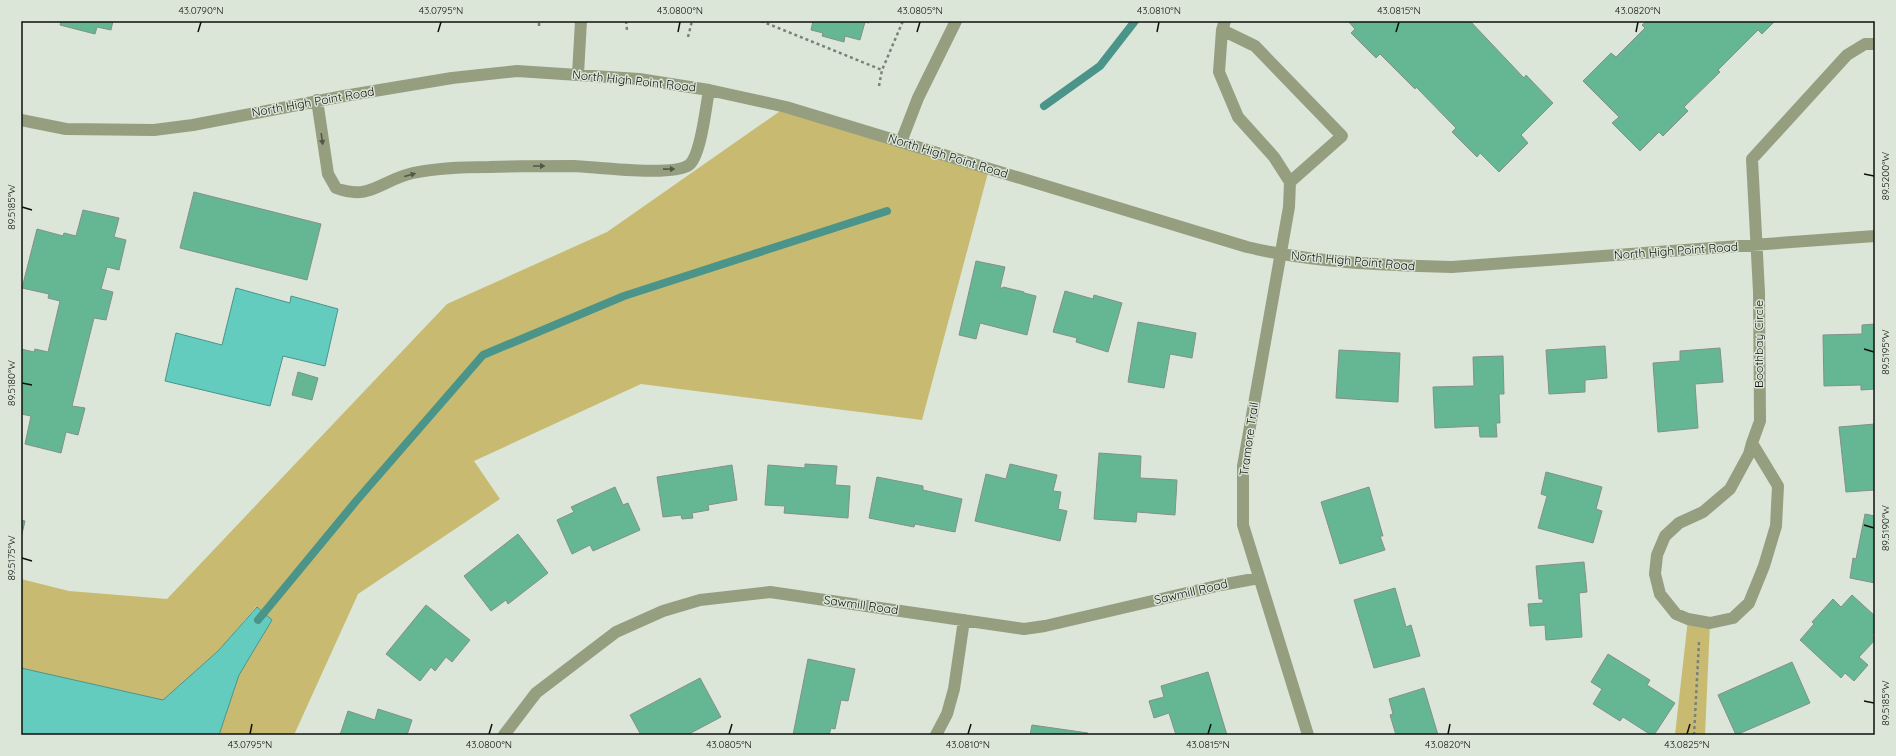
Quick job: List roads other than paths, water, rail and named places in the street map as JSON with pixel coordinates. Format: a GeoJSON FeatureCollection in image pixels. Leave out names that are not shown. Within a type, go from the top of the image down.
{"type":"FeatureCollection","features":[{"type":"Feature","properties":{"kind":"street"},"geometry":{"type":"LineString","coordinates":[[578,74],[581,21]]}},
{"type":"Feature","properties":{"kind":"street"},"geometry":{"type":"LineString","coordinates":[[902,142],[918,98],[956,21]]}},
{"type":"Feature","properties":{"kind":"street"},"geometry":{"type":"LineString","coordinates":[[1223,25],[1255,46],[1342,136],[1290,182],[1274,158],[1238,117],[1219,72],[1223,25]]}},
{"type":"Feature","properties":{"kind":"street","name":"Boothbay Circle"},"geometry":{"type":"LineString","coordinates":[[1752,443],[1778,486],[1776,526],[1764,566],[1749,603],[1733,618],[1710,623],[1676,614],[1660,594],[1655,574],[1657,555],[1665,536],[1679,523],[1703,512],[1730,489],[1749,454],[1752,443],[1760,422],[1759,292],[1752,159],[1847,55],[1865,44],[1875,44]]}},
{"type":"Feature","properties":{"kind":"street","name":"North High Point Road"},"geometry":{"type":"LineString","coordinates":[[21,120],[66,129],[154,130],[193,125],[317,100],[452,78],[517,71],[578,74],[639,79],[709,90],[786,106],[1139,215],[1247,247],[1280,255],[1329,261],[1452,267],[1875,236]]}},
{"type":"Feature","properties":{"kind":"street"},"geometry":{"type":"LineString","coordinates":[[317,100],[328,174],[336,188],[348,192],[364,193],[384,183],[412,173],[476,167],[575,166],[644,170],[676,169],[689,165],[696,156],[709,90]]}},
{"type":"Feature","properties":{"kind":"street","name":"Tramore Trail"},"geometry":{"type":"LineString","coordinates":[[1290,182],[1289,207],[1243,466],[1243,525],[1308,735]]}},
{"type":"Feature","properties":{"kind":"street","name":"Sawmill Road"},"geometry":{"type":"LineString","coordinates":[[504,735],[536,693],[616,632],[663,611],[700,600],[770,592],[1024,628],[1045,626],[1221,585],[1260,578]]}},
{"type":"Feature","properties":{"kind":"street"},"geometry":{"type":"LineString","coordinates":[[936,735],[947,714],[954,689],[964,620]]}},
{"type":"Feature","properties":{"kind":"water"},"geometry":{"type":"Polygon","coordinates":[[[236,288],[290,303],[291,296],[338,309],[325,366],[283,356],[270,406],[165,381],[176,333],[222,345],[236,288]]]}},
{"type":"Feature","properties":{"kind":"water"},"geometry":{"type":"Polygon","coordinates":[[[257,607],[272,620],[239,675],[219,735],[21,735],[21,668],[163,700],[218,651],[257,607]]]}},
{"type":"Feature","properties":{"kind":"waterway"},"geometry":{"type":"LineString","coordinates":[[1044,106],[1100,66],[1135,21]]}},
{"type":"Feature","properties":{"kind":"waterway"},"geometry":{"type":"LineString","coordinates":[[258,620],[357,500],[483,355],[624,296],[887,211]]}}]}
